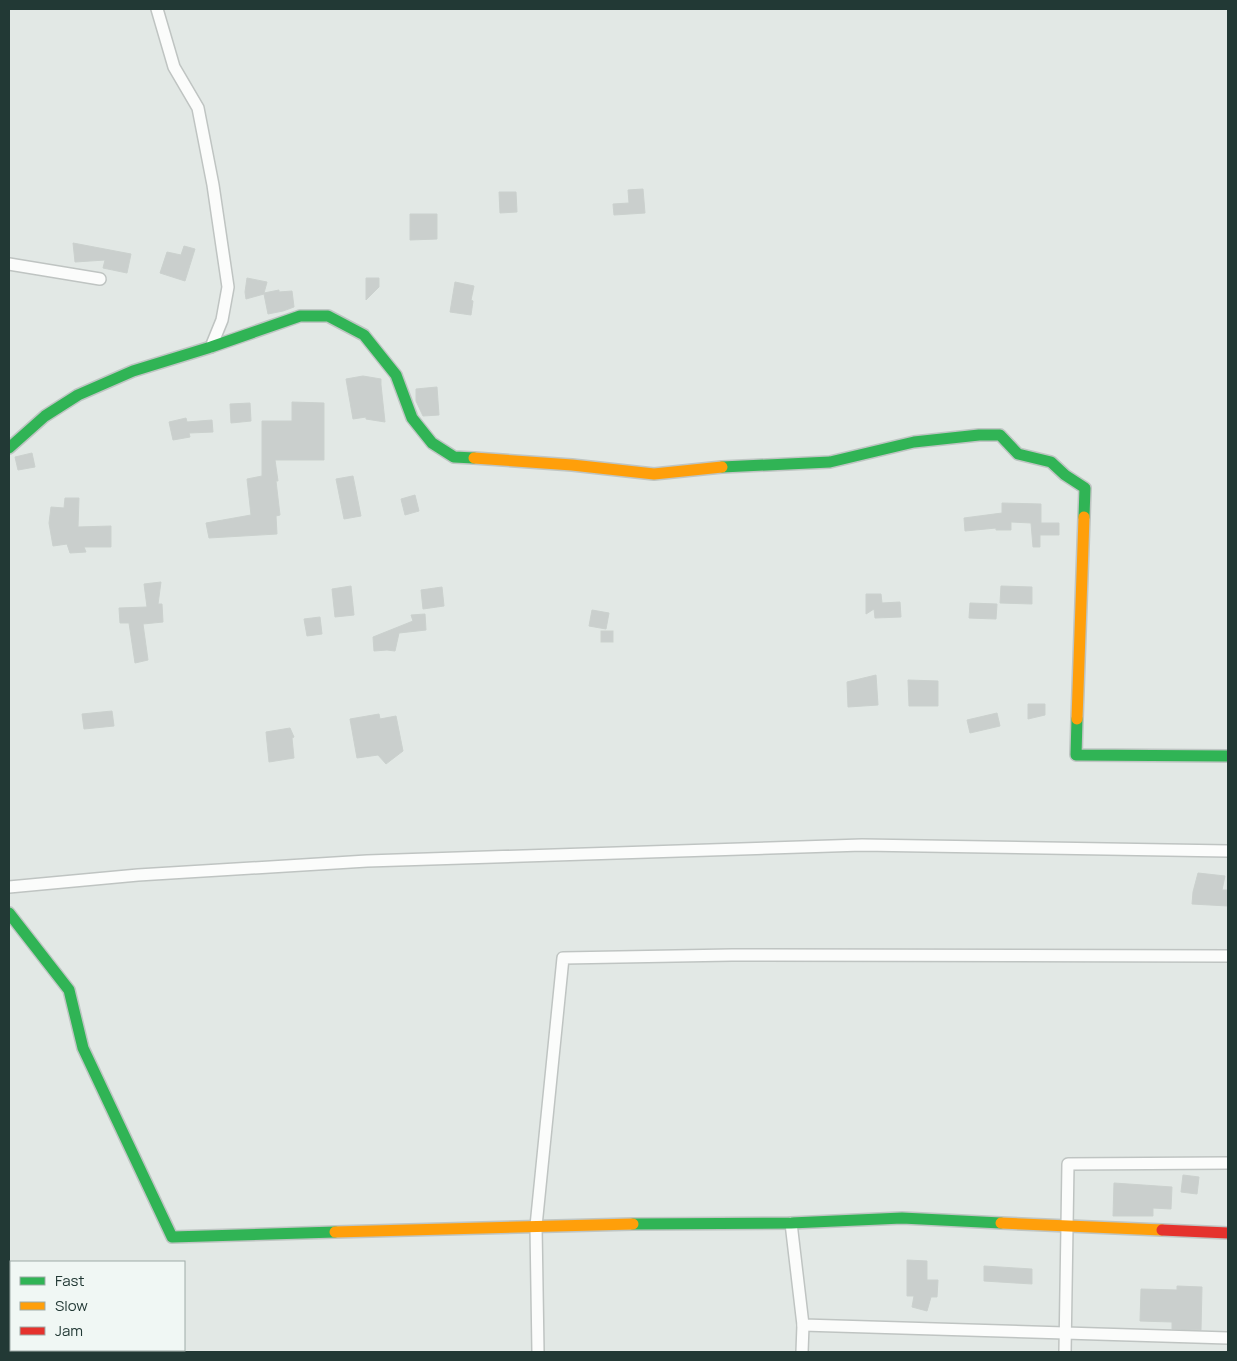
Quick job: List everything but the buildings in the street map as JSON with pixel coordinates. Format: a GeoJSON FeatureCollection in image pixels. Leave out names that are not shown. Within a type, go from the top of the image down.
{"type":"FeatureCollection","features":[{"type":"Feature","properties":{"kind":"street"},"geometry":{"type":"LineString","coordinates":[[157,9],[174,66],[198,108],[213,186],[228,287],[222,320],[211,347]]}},
{"type":"Feature","properties":{"kind":"street"},"geometry":{"type":"LineString","coordinates":[[9,264],[100,280]]}},
{"type":"Feature","properties":{"kind":"street"},"geometry":{"type":"LineString","coordinates":[[9,448],[45,416],[78,395],[133,371],[211,347],[300,316],[328,316],[364,335],[396,375],[412,418],[432,443],[454,457],[572,465],[654,474],[745,465],[793,465],[830,462],[914,442],[979,434],[1000,435],[1018,454],[1051,462],[1065,475],[1085,488],[1076,755],[1228,756]]}},
{"type":"Feature","properties":{"kind":"street"},"geometry":{"type":"LineString","coordinates":[[9,887],[138,875],[367,862],[852,845],[1228,851]]}},
{"type":"Feature","properties":{"kind":"street"},"geometry":{"type":"LineString","coordinates":[[9,913],[68,990],[83,1048],[172,1238],[536,1226],[791,1223],[902,1218],[1228,1233]]}},
{"type":"Feature","properties":{"kind":"street"},"geometry":{"type":"LineString","coordinates":[[538,1352],[536,1226],[563,958],[732,955],[1228,956]]}},
{"type":"Feature","properties":{"kind":"street"},"geometry":{"type":"LineString","coordinates":[[1065,1352],[1068,1164],[1228,1163]]}},
{"type":"Feature","properties":{"kind":"street"},"geometry":{"type":"LineString","coordinates":[[791,1223],[803,1325],[802,1352]]}},
{"type":"Feature","properties":{"kind":"street"},"geometry":{"type":"LineString","coordinates":[[803,1325],[1228,1338]]}},
{"type":"Feature","properties":{"kind":"traffic: fast"},"geometry":{"type":"LineString","coordinates":[[9,448],[45,416],[78,395],[133,371],[211,347],[300,316],[328,316],[364,335],[396,375],[412,418],[432,443],[454,457],[474,458]]}},
{"type":"Feature","properties":{"kind":"traffic: fast"},"geometry":{"type":"LineString","coordinates":[[722,467],[830,462],[914,442],[979,435],[1000,435],[1018,454],[1051,462],[1065,475],[1085,488],[1084,517]]}},
{"type":"Feature","properties":{"kind":"traffic: fast"},"geometry":{"type":"LineString","coordinates":[[1077,719],[1076,755],[1228,756]]}},
{"type":"Feature","properties":{"kind":"traffic: fast"},"geometry":{"type":"LineString","coordinates":[[9,913],[69,990],[83,1048],[172,1237],[335,1232]]}},
{"type":"Feature","properties":{"kind":"traffic: fast"},"geometry":{"type":"LineString","coordinates":[[633,1224],[791,1223],[902,1218],[1001,1223]]}},
{"type":"Feature","properties":{"kind":"traffic: slow"},"geometry":{"type":"LineString","coordinates":[[474,458],[572,465],[654,474],[722,467]]}},
{"type":"Feature","properties":{"kind":"traffic: slow"},"geometry":{"type":"LineString","coordinates":[[1077,719],[1084,517]]}},
{"type":"Feature","properties":{"kind":"traffic: slow"},"geometry":{"type":"LineString","coordinates":[[1001,1223],[1162,1230]]}},
{"type":"Feature","properties":{"kind":"traffic: slow"},"geometry":{"type":"LineString","coordinates":[[335,1232],[633,1224]]}},
{"type":"Feature","properties":{"kind":"traffic: jam"},"geometry":{"type":"LineString","coordinates":[[1162,1230],[1228,1233]]}}]}
